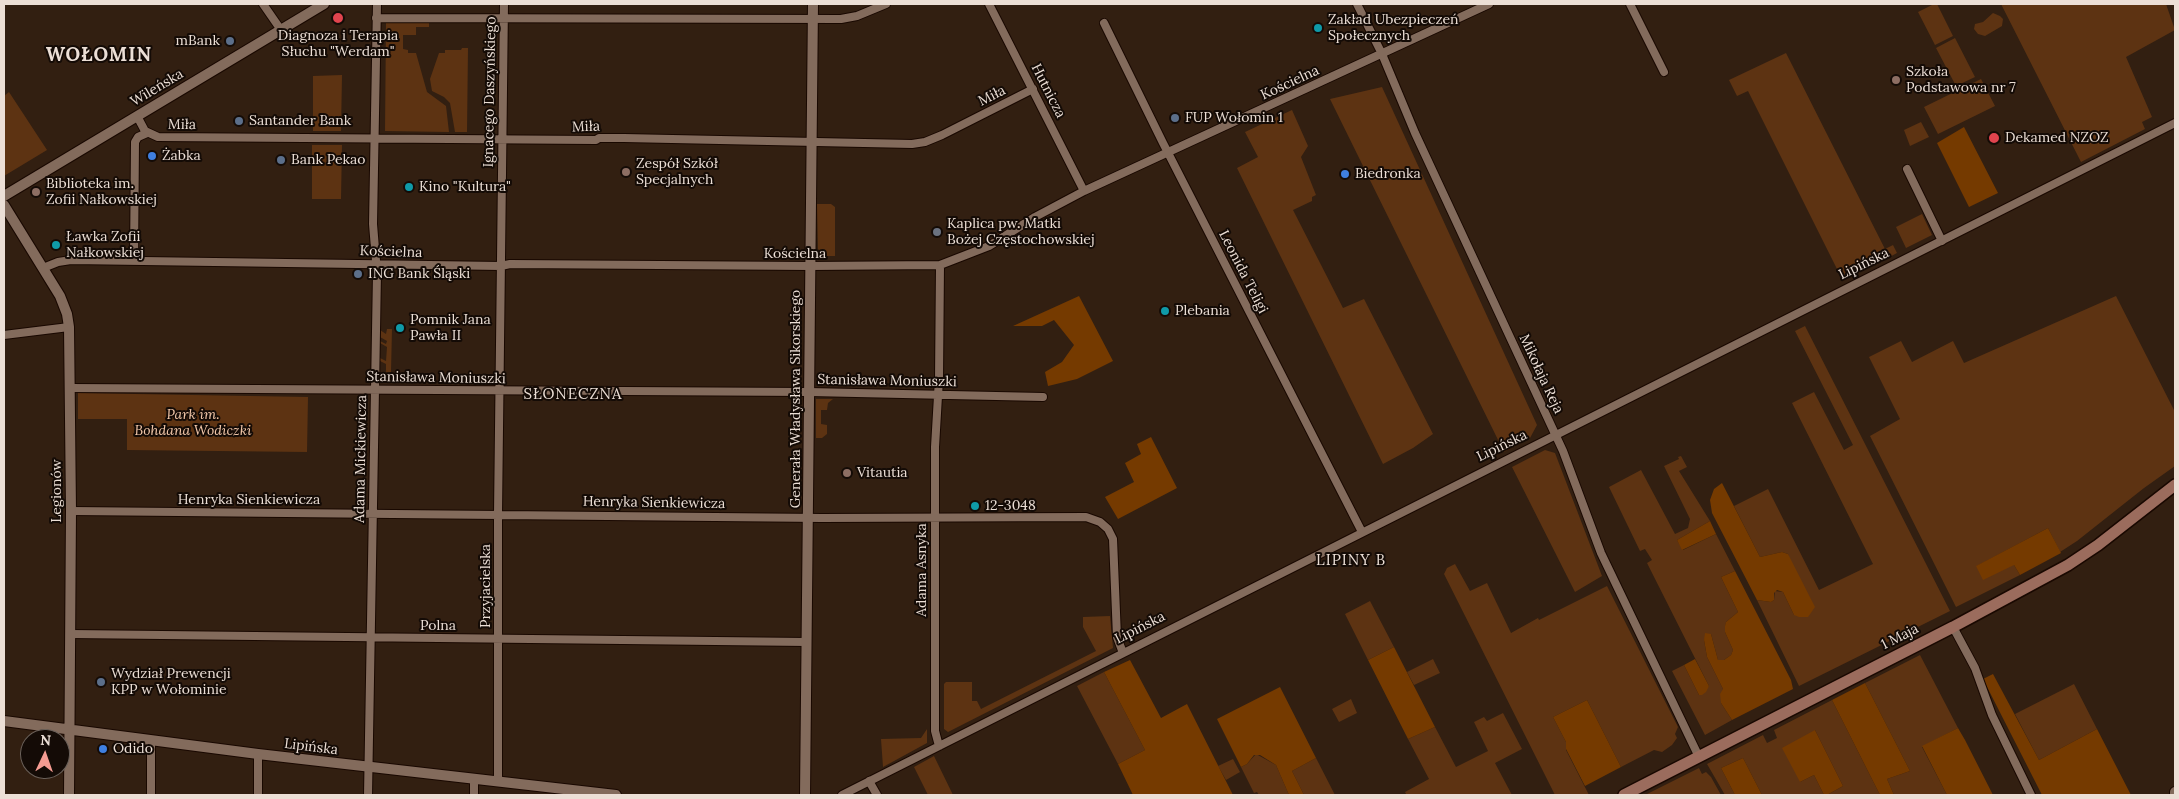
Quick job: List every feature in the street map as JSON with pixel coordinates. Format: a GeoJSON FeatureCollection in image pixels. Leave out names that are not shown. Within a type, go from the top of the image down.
{"type":"FeatureCollection","features":[{"type":"Feature","properties":{"kind":"main road","name":"1 Maja"},"geometry":{"type":"LineString","coordinates":[[1624,795],[1953,627],[2068,565],[2098,545],[2175,485]]}},
{"type":"Feature","properties":{"kind":"street"},"geometry":{"type":"LineString","coordinates":[[263,4],[281,30]]}},
{"type":"Feature","properties":{"kind":"street","name":"Wileńska"},"geometry":{"type":"LineString","coordinates":[[4,196],[324,4]]}},
{"type":"Feature","properties":{"kind":"street","name":"Adama Mickiewicza"},"geometry":{"type":"LineString","coordinates":[[368,795],[377,276],[372,224],[377,4]]}},
{"type":"Feature","properties":{"kind":"street","name":"Ignacego Daszyńskiego"},"geometry":{"type":"LineString","coordinates":[[500,391],[504,4]]}},
{"type":"Feature","properties":{"kind":"street","name":"Generała Władysława Sikorskiego"},"geometry":{"type":"LineString","coordinates":[[805,795],[813,4]]}},
{"type":"Feature","properties":{"kind":"street"},"geometry":{"type":"LineString","coordinates":[[376,18],[849,18],[886,4]]}},
{"type":"Feature","properties":{"kind":"street","name":"Hutnicza"},"geometry":{"type":"LineString","coordinates":[[989,4],[1084,191]]}},
{"type":"Feature","properties":{"kind":"street","name":"Mikołaja Reja"},"geometry":{"type":"LineString","coordinates":[[1357,4],[1382,54],[1415,133],[1555,435],[1601,553],[1700,757]]}},
{"type":"Feature","properties":{"kind":"street","name":"Kościelna"},"geometry":{"type":"LineString","coordinates":[[43,268],[67,260],[501,266],[510,264],[940,265],[989,246],[1035,217],[1084,191],[1490,4]]}},
{"type":"Feature","properties":{"kind":"street"},"geometry":{"type":"LineString","coordinates":[[1630,4],[1664,72]]}},
{"type":"Feature","properties":{"kind":"street","name":"Leonida Teligi"},"geometry":{"type":"LineString","coordinates":[[1104,23],[1362,532]]}},
{"type":"Feature","properties":{"kind":"street","name":"Miła"},"geometry":{"type":"LineString","coordinates":[[147,132],[155,137],[596,140],[599,138],[901,144],[924,142],[942,135],[1033,89]]}},
{"type":"Feature","properties":{"kind":"street"},"geometry":{"type":"LineString","coordinates":[[134,261],[135,144],[138,137],[147,132],[137,116]]}},
{"type":"Feature","properties":{"kind":"street","name":"Lipińska"},"geometry":{"type":"LineString","coordinates":[[842,795],[2175,123]]}},
{"type":"Feature","properties":{"kind":"street"},"geometry":{"type":"LineString","coordinates":[[1907,169],[1942,241]]}},
{"type":"Feature","properties":{"kind":"street","name":"Legionów"},"geometry":{"type":"LineString","coordinates":[[4,205],[65,307],[69,327],[71,511],[70,729]]}},
{"type":"Feature","properties":{"kind":"street","name":"Adama Asnyka"},"geometry":{"type":"LineString","coordinates":[[939,746],[935,731],[935,447],[939,394],[940,265]]}},
{"type":"Feature","properties":{"kind":"street"},"geometry":{"type":"LineString","coordinates":[[4,336],[69,327]]}},
{"type":"Feature","properties":{"kind":"street","name":"Stanisława Moniuszki"},"geometry":{"type":"LineString","coordinates":[[70,388],[809,392],[1043,397]]}},
{"type":"Feature","properties":{"kind":"street","name":"Przyjacielska"},"geometry":{"type":"LineString","coordinates":[[498,782],[500,391]]}},
{"type":"Feature","properties":{"kind":"street","name":"Henryka Sienkiewicza"},"geometry":{"type":"LineString","coordinates":[[71,511],[935,518],[1086,517],[1100,522],[1110,534],[1114,546],[1117,637],[1123,653]]}},
{"type":"Feature","properties":{"kind":"street"},"geometry":{"type":"LineString","coordinates":[[1953,627],[1975,668],[1992,715],[2031,795]]}},
{"type":"Feature","properties":{"kind":"street","name":"Polna"},"geometry":{"type":"LineString","coordinates":[[70,634],[807,642]]}},
{"type":"Feature","properties":{"kind":"street","name":"Lipińska"},"geometry":{"type":"LineString","coordinates":[[4,721],[63,729]]}},
{"type":"Feature","properties":{"kind":"street","name":"Lipińska"},"geometry":{"type":"LineString","coordinates":[[70,730],[580,793],[616,795]]}},
{"type":"Feature","properties":{"kind":"street"},"geometry":{"type":"LineString","coordinates":[[151,741],[151,795]]}},
{"type":"Feature","properties":{"kind":"street"},"geometry":{"type":"LineString","coordinates":[[258,754],[258,795]]}},
{"type":"Feature","properties":{"kind":"street","name":"Legionów"},"geometry":{"type":"LineString","coordinates":[[69,779],[69,795]]}},
{"type":"Feature","properties":{"kind":"street"},"geometry":{"type":"LineString","coordinates":[[474,780],[474,795]]}},
{"type":"Feature","properties":{"kind":"street"},"geometry":{"type":"LineString","coordinates":[[869,781],[877,795]]}},
{"type":"Feature","properties":{"kind":"green space"},"geometry":{"type":"Polygon","coordinates":[[[1937,4],[1953,36],[1935,45],[1918,12],[1937,4]]]}},
{"type":"Feature","properties":{"kind":"green space"},"geometry":{"type":"Polygon","coordinates":[[[2001,4],[2166,4],[2175,30],[2126,57],[2152,117],[2142,122],[2145,129],[2081,162],[2001,4]]]}},
{"type":"Feature","properties":{"kind":"green space"},"geometry":{"type":"Polygon","coordinates":[[[1993,13],[2003,19],[2002,26],[1985,36],[1978,34],[1974,29],[1975,24],[1983,22],[1993,13]]]}},
{"type":"Feature","properties":{"kind":"green space"},"geometry":{"type":"Polygon","coordinates":[[[386,23],[429,23],[429,27],[416,27],[416,35],[403,35],[403,49],[408,50],[408,53],[416,53],[427,92],[446,106],[449,132],[385,131],[386,23]]]}},
{"type":"Feature","properties":{"kind":"green space"},"geometry":{"type":"Polygon","coordinates":[[[1955,38],[1975,77],[1956,86],[1936,48],[1955,38]]]}},
{"type":"Feature","properties":{"kind":"green space"},"geometry":{"type":"Polygon","coordinates":[[[462,48],[468,48],[467,132],[455,132],[450,103],[444,97],[432,91],[430,79],[439,53],[445,53],[445,50],[461,50],[462,48]]]}},
{"type":"Feature","properties":{"kind":"green space"},"geometry":{"type":"Polygon","coordinates":[[[1786,53],[1885,249],[1893,245],[1897,253],[1871,267],[1866,259],[1859,263],[1862,271],[1843,281],[1748,91],[1737,96],[1729,80],[1786,53]]]}},
{"type":"Feature","properties":{"kind":"green space"},"geometry":{"type":"Polygon","coordinates":[[[342,75],[341,131],[313,131],[313,76],[342,75]]]}},
{"type":"Feature","properties":{"kind":"green space"},"geometry":{"type":"Polygon","coordinates":[[[1981,79],[1995,106],[1938,134],[1924,107],[1981,79]]]}},
{"type":"Feature","properties":{"kind":"green space"},"geometry":{"type":"Polygon","coordinates":[[[1382,87],[1537,425],[1530,438],[1504,452],[1330,99],[1382,87]]]}},
{"type":"Feature","properties":{"kind":"green space"},"geometry":{"type":"Polygon","coordinates":[[[9,92],[47,150],[4,176],[4,96],[9,92]]]}},
{"type":"Feature","properties":{"kind":"green space"},"geometry":{"type":"Polygon","coordinates":[[[1292,110],[1308,146],[1301,157],[1316,195],[1312,197],[1312,201],[1293,210],[1343,308],[1364,299],[1433,434],[1413,448],[1383,464],[1237,168],[1258,157],[1245,132],[1292,110]]]}},
{"type":"Feature","properties":{"kind":"green space"},"geometry":{"type":"Polygon","coordinates":[[[1921,122],[1929,137],[1910,146],[1904,130],[1921,122]]]}},
{"type":"Feature","properties":{"kind":"green space"},"geometry":{"type":"Polygon","coordinates":[[[312,145],[342,145],[341,199],[312,199],[312,145]]]}},
{"type":"Feature","properties":{"kind":"green space"},"geometry":{"type":"Polygon","coordinates":[[[817,204],[831,204],[835,207],[835,256],[826,256],[818,249],[817,204]]]}},
{"type":"Feature","properties":{"kind":"green space"},"geometry":{"type":"Polygon","coordinates":[[[1922,214],[1932,235],[1906,248],[1896,227],[1922,214]]]}},
{"type":"Feature","properties":{"kind":"green space"},"geometry":{"type":"Polygon","coordinates":[[[2116,296],[2175,412],[2175,466],[2060,552],[2048,528],[1977,566],[2014,565],[2020,575],[1956,607],[1870,436],[1900,419],[1869,357],[1901,341],[1912,362],[1953,341],[1964,363],[2116,296]]]}},
{"type":"Feature","properties":{"kind":"green space"},"geometry":{"type":"Polygon","coordinates":[[[1805,326],[1950,611],[1799,686],[1757,600],[1771,602],[1774,600],[1775,591],[1783,592],[1794,615],[1788,554],[1782,552],[1760,557],[1734,506],[1768,489],[1819,590],[1873,564],[1792,403],[1814,392],[1844,450],[1853,445],[1795,331],[1805,326]]]}},
{"type":"Feature","properties":{"kind":"green space"},"geometry":{"type":"Polygon","coordinates":[[[387,329],[392,329],[391,372],[386,372],[386,364],[380,361],[380,358],[386,361],[387,347],[380,343],[380,341],[386,344],[387,341],[380,337],[380,330],[386,334],[387,329]]]}},
{"type":"Feature","properties":{"kind":"green space","name":"Park im. Bohdana Wodiczki"},"geometry":{"type":"Polygon","coordinates":[[[78,393],[308,397],[307,452],[127,450],[127,419],[78,419],[78,393]]]}},
{"type":"Feature","properties":{"kind":"green space"},"geometry":{"type":"Polygon","coordinates":[[[816,399],[833,399],[828,403],[827,410],[821,410],[821,424],[827,425],[827,434],[822,438],[816,438],[816,399]]]}},
{"type":"Feature","properties":{"kind":"green space"},"geometry":{"type":"Polygon","coordinates":[[[1545,450],[1555,453],[1602,576],[1575,592],[1512,467],[1545,450]]]}},
{"type":"Feature","properties":{"kind":"green space"},"geometry":{"type":"Polygon","coordinates":[[[1681,456],[1687,467],[1679,471],[1710,521],[1677,540],[1683,550],[1716,534],[1735,571],[1721,577],[1738,612],[1726,622],[1725,632],[1733,650],[1731,655],[1724,660],[1718,660],[1711,634],[1704,640],[1707,657],[1723,689],[1721,703],[1732,720],[1705,735],[1672,671],[1684,665],[1699,695],[1709,686],[1647,563],[1652,560],[1645,549],[1640,551],[1609,487],[1641,470],[1675,534],[1688,528],[1690,519],[1664,466],[1679,459],[1678,457],[1681,456]]]}},
{"type":"Feature","properties":{"kind":"green space"},"geometry":{"type":"Polygon","coordinates":[[[1455,564],[1470,591],[1487,583],[1511,633],[1538,618],[1539,620],[1607,586],[1678,727],[1675,734],[1677,738],[1672,745],[1662,752],[1654,750],[1621,767],[1587,700],[1553,717],[1566,742],[1566,750],[1589,795],[1555,795],[1444,574],[1447,568],[1455,564]]]}},
{"type":"Feature","properties":{"kind":"green space"},"geometry":{"type":"Polygon","coordinates":[[[1370,601],[1394,647],[1368,660],[1345,614],[1370,601]]]}},
{"type":"Feature","properties":{"kind":"green space"},"geometry":{"type":"Polygon","coordinates":[[[1110,616],[1113,648],[948,732],[944,729],[944,684],[946,682],[972,682],[972,701],[977,701],[981,709],[1096,651],[1083,627],[1083,617],[1110,616]]]}},
{"type":"Feature","properties":{"kind":"green space"},"geometry":{"type":"Polygon","coordinates":[[[1920,655],[1958,728],[1922,747],[1947,795],[1894,795],[1887,779],[1910,771],[1865,683],[1920,655]]]}},
{"type":"Feature","properties":{"kind":"green space"},"geometry":{"type":"Polygon","coordinates":[[[1433,659],[1440,673],[1414,685],[1407,672],[1433,659]]]}},
{"type":"Feature","properties":{"kind":"green space"},"geometry":{"type":"Polygon","coordinates":[[[1104,672],[1145,750],[1118,764],[1077,686],[1104,672]]]}},
{"type":"Feature","properties":{"kind":"green space"},"geometry":{"type":"Polygon","coordinates":[[[2074,684],[2097,729],[2039,760],[2015,714],[2074,684]]]}},
{"type":"Feature","properties":{"kind":"green space"},"geometry":{"type":"Polygon","coordinates":[[[1351,699],[1357,713],[1339,722],[1332,709],[1351,699]]]}},
{"type":"Feature","properties":{"kind":"green space"},"geometry":{"type":"Polygon","coordinates":[[[1832,700],[1880,795],[1827,795],[1843,786],[1815,730],[1800,782],[1814,775],[1824,795],[1762,795],[1743,758],[1721,768],[1735,795],[1725,795],[1707,764],[1763,735],[1767,743],[1777,738],[1774,730],[1832,700]]]}},
{"type":"Feature","properties":{"kind":"green space"},"geometry":{"type":"Polygon","coordinates":[[[1503,713],[1522,749],[1495,763],[1512,795],[1403,795],[1406,794],[1405,792],[1429,779],[1408,739],[1435,727],[1456,767],[1488,751],[1474,722],[1484,717],[1487,721],[1503,713]]]}},
{"type":"Feature","properties":{"kind":"green space"},"geometry":{"type":"Polygon","coordinates":[[[927,729],[927,743],[883,767],[881,739],[921,738],[927,729]]]}},
{"type":"Feature","properties":{"kind":"green space"},"geometry":{"type":"Polygon","coordinates":[[[1256,754],[1276,765],[1289,795],[1259,795],[1257,792],[1254,793],[1241,767],[1247,764],[1256,754]]]}},
{"type":"Feature","properties":{"kind":"green space"},"geometry":{"type":"Polygon","coordinates":[[[934,756],[953,795],[928,795],[914,767],[934,756]]]}},
{"type":"Feature","properties":{"kind":"green space"},"geometry":{"type":"Polygon","coordinates":[[[1316,758],[1335,795],[1304,795],[1292,771],[1316,758]]]}},
{"type":"Feature","properties":{"kind":"green space"},"geometry":{"type":"Polygon","coordinates":[[[1233,759],[1240,772],[1226,780],[1218,766],[1233,759]]]}},
{"type":"Feature","properties":{"kind":"green space"},"geometry":{"type":"Polygon","coordinates":[[[1699,768],[1702,774],[1706,772],[1711,777],[1721,795],[1645,795],[1699,768]]]}},
{"type":"Feature","properties":{"kind":"shaded area"},"geometry":{"type":"Polygon","coordinates":[[[1964,127],[1998,193],[1969,207],[1937,143],[1964,127]]]}},
{"type":"Feature","properties":{"kind":"shaded area"},"geometry":{"type":"Polygon","coordinates":[[[1079,296],[1113,361],[1077,379],[1048,386],[1045,372],[1062,362],[1074,345],[1054,320],[1042,326],[1013,326],[1079,296]]]}},
{"type":"Feature","properties":{"kind":"shaded area"},"geometry":{"type":"Polygon","coordinates":[[[1151,437],[1177,488],[1118,519],[1105,497],[1134,482],[1125,463],[1141,454],[1137,444],[1151,437]]]}},
{"type":"Feature","properties":{"kind":"shaded area"},"geometry":{"type":"Polygon","coordinates":[[[1722,483],[1760,557],[1782,552],[1788,554],[1815,607],[1808,617],[1794,615],[1783,592],[1777,590],[1774,593],[1774,600],[1771,602],[1757,600],[1712,513],[1710,500],[1714,489],[1722,483]]]}},
{"type":"Feature","properties":{"kind":"shaded area"},"geometry":{"type":"Polygon","coordinates":[[[1710,521],[1716,534],[1682,550],[1677,540],[1710,521]]]}},
{"type":"Feature","properties":{"kind":"shaded area"},"geometry":{"type":"Polygon","coordinates":[[[2048,528],[2061,553],[2020,575],[2014,565],[1983,580],[1976,566],[2048,528]]]}},
{"type":"Feature","properties":{"kind":"shaded area"},"geometry":{"type":"Polygon","coordinates":[[[1735,571],[1791,680],[1793,689],[1732,720],[1721,703],[1720,694],[1723,689],[1707,657],[1704,640],[1705,633],[1711,634],[1718,660],[1724,660],[1731,655],[1733,650],[1725,632],[1725,626],[1726,622],[1738,612],[1721,577],[1735,571]]]}},
{"type":"Feature","properties":{"kind":"shaded area"},"geometry":{"type":"Polygon","coordinates":[[[1394,647],[1435,727],[1408,739],[1368,660],[1394,647]]]}},
{"type":"Feature","properties":{"kind":"shaded area"},"geometry":{"type":"Polygon","coordinates":[[[1695,659],[1709,686],[1702,695],[1699,695],[1684,665],[1695,659]]]}},
{"type":"Feature","properties":{"kind":"shaded area"},"geometry":{"type":"Polygon","coordinates":[[[1130,660],[1161,718],[1187,704],[1233,795],[1133,795],[1118,764],[1145,750],[1104,672],[1130,660]]]}},
{"type":"Feature","properties":{"kind":"shaded area"},"geometry":{"type":"Polygon","coordinates":[[[1993,674],[2039,760],[2097,729],[2131,795],[2042,795],[1983,679],[1993,674]]]}},
{"type":"Feature","properties":{"kind":"shaded area"},"geometry":{"type":"Polygon","coordinates":[[[1865,683],[1910,771],[1887,779],[1894,795],[1880,795],[1832,700],[1865,683]]]}},
{"type":"Feature","properties":{"kind":"shaded area"},"geometry":{"type":"Polygon","coordinates":[[[1280,687],[1316,758],[1292,771],[1304,795],[1289,795],[1276,765],[1260,755],[1254,755],[1247,764],[1241,767],[1217,719],[1280,687]]]}},
{"type":"Feature","properties":{"kind":"shaded area"},"geometry":{"type":"Polygon","coordinates":[[[1587,700],[1621,767],[1585,786],[1566,749],[1566,742],[1553,717],[1587,700]]]}},
{"type":"Feature","properties":{"kind":"shaded area"},"geometry":{"type":"Polygon","coordinates":[[[1958,728],[1993,795],[1947,795],[1922,746],[1958,728]]]}},
{"type":"Feature","properties":{"kind":"shaded area"},"geometry":{"type":"Polygon","coordinates":[[[1815,730],[1843,786],[1827,795],[1824,795],[1814,775],[1800,782],[1782,748],[1815,730]]]}},
{"type":"Feature","properties":{"kind":"shaded area"},"geometry":{"type":"Polygon","coordinates":[[[1743,758],[1762,795],[1735,795],[1721,768],[1743,758]]]}},
{"type":"Feature","properties":{"kind":"place","name":"Diagnoza i Terapia Słuchu \"Werdam\""},"geometry":{"type":"Point","coordinates":[338,18]}},
{"type":"Feature","properties":{"kind":"place","name":"Zakład Ubezpieczeń Społecznych"},"geometry":{"type":"Point","coordinates":[1318,28]}},
{"type":"Feature","properties":{"kind":"place","name":"mBank"},"geometry":{"type":"Point","coordinates":[230,41]}},
{"type":"Feature","properties":{"kind":"place","name":"Szkoła Podstawowa nr 7"},"geometry":{"type":"Point","coordinates":[1896,80]}},
{"type":"Feature","properties":{"kind":"place","name":"FUP Wołomin 1"},"geometry":{"type":"Point","coordinates":[1175,118]}},
{"type":"Feature","properties":{"kind":"place","name":"Santander Bank"},"geometry":{"type":"Point","coordinates":[239,121]}},
{"type":"Feature","properties":{"kind":"place","name":"Dekamed NZOZ"},"geometry":{"type":"Point","coordinates":[1994,138]}},
{"type":"Feature","properties":{"kind":"place","name":"Żabka"},"geometry":{"type":"Point","coordinates":[152,156]}},
{"type":"Feature","properties":{"kind":"place","name":"Bank Pekao"},"geometry":{"type":"Point","coordinates":[281,160]}},
{"type":"Feature","properties":{"kind":"place","name":"Zespół Szkół Specjalnych"},"geometry":{"type":"Point","coordinates":[626,172]}},
{"type":"Feature","properties":{"kind":"place","name":"Biedronka"},"geometry":{"type":"Point","coordinates":[1345,174]}},
{"type":"Feature","properties":{"kind":"place","name":"Kino \"Kultura\""},"geometry":{"type":"Point","coordinates":[409,187]}},
{"type":"Feature","properties":{"kind":"place","name":"Biblioteka im. Zofii Nałkowskiej"},"geometry":{"type":"Point","coordinates":[36,192]}},
{"type":"Feature","properties":{"kind":"place","name":"Kaplica pw. Matki Bożej Częstochowskiej"},"geometry":{"type":"Point","coordinates":[937,232]}},
{"type":"Feature","properties":{"kind":"place","name":"Ławka Zofii Nałkowskiej"},"geometry":{"type":"Point","coordinates":[56,245]}},
{"type":"Feature","properties":{"kind":"place","name":"ING Bank Śląski"},"geometry":{"type":"Point","coordinates":[358,274]}},
{"type":"Feature","properties":{"kind":"place","name":"Plebania"},"geometry":{"type":"Point","coordinates":[1165,311]}},
{"type":"Feature","properties":{"kind":"place","name":"Pomnik Jana Pawła II"},"geometry":{"type":"Point","coordinates":[400,328]}},
{"type":"Feature","properties":{"kind":"place","name":"Vitautia"},"geometry":{"type":"Point","coordinates":[847,473]}},
{"type":"Feature","properties":{"kind":"place","name":"12-3048"},"geometry":{"type":"Point","coordinates":[975,506]}},
{"type":"Feature","properties":{"kind":"place","name":"Wydział Prewencji KPP w Wołominie"},"geometry":{"type":"Point","coordinates":[101,682]}},
{"type":"Feature","properties":{"kind":"place","name":"Odido"},"geometry":{"type":"Point","coordinates":[103,749]}},
{"type":"Feature","properties":{"kind":"district","name":"WOŁOMIN"},"geometry":{"type":"Point","coordinates":[99,56]}},
{"type":"Feature","properties":{"kind":"district","name":"SŁONECZNA"},"geometry":{"type":"Point","coordinates":[573,395]}},
{"type":"Feature","properties":{"kind":"district","name":"LIPINY B"},"geometry":{"type":"Point","coordinates":[1351,561]}}]}
